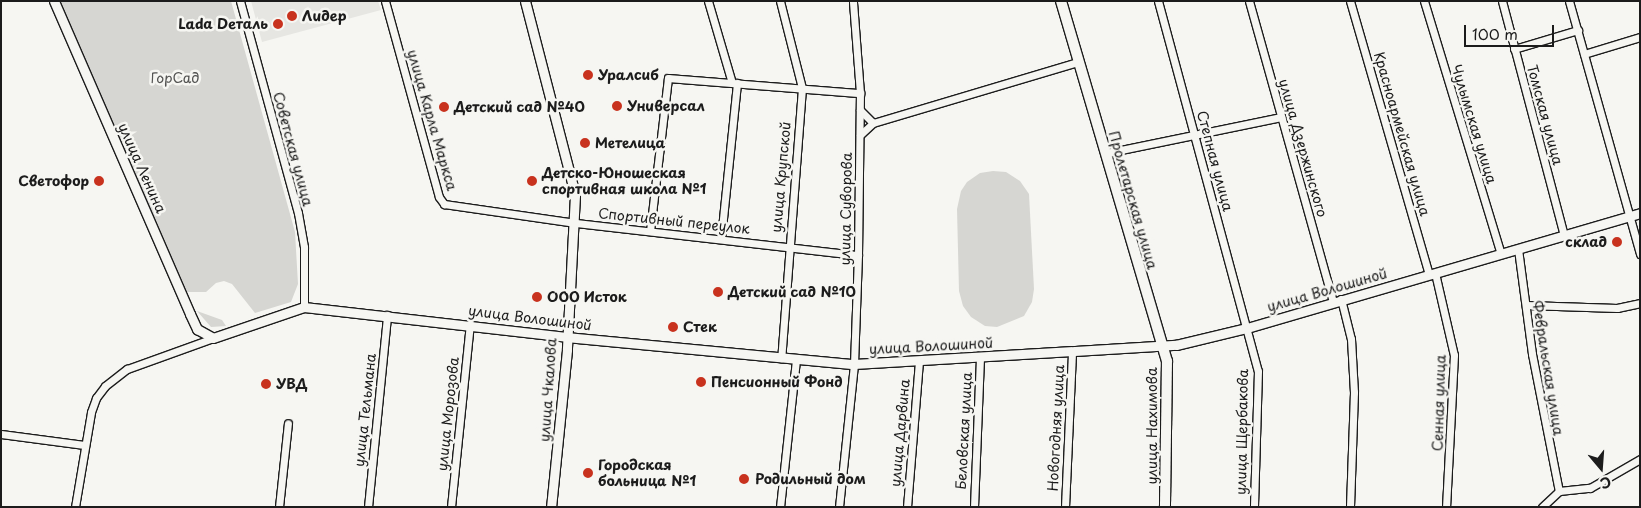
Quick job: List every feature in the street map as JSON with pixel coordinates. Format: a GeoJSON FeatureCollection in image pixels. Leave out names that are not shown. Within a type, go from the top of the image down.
{"type":"FeatureCollection","features":[{"type":"Feature","properties":{"kind":"main road","name":"Пролетарская улица"},"geometry":{"type":"LineString","coordinates":[[1061,1],[1163,346]]}},
{"type":"Feature","properties":{"kind":"main road","name":"улица Нахимова"},"geometry":{"type":"LineString","coordinates":[[1163,346],[1168,394],[1165,507]]}},
{"type":"Feature","properties":{"kind":"street","name":"улица Ленина"},"geometry":{"type":"LineString","coordinates":[[54,1],[190,314],[198,329],[213,338]]}},
{"type":"Feature","properties":{"kind":"street","name":"Советская улица"},"geometry":{"type":"LineString","coordinates":[[240,1],[298,214],[304,247],[304,307]]}},
{"type":"Feature","properties":{"kind":"street","name":"улица Карла Маркса"},"geometry":{"type":"LineString","coordinates":[[385,1],[439,197],[444,204],[576,223]]}},
{"type":"Feature","properties":{"kind":"street","name":"улица Чкалова"},"geometry":{"type":"LineString","coordinates":[[525,1],[552,99],[575,195],[576,223],[551,507]]}},
{"type":"Feature","properties":{"kind":"street"},"geometry":{"type":"LineString","coordinates":[[708,1],[734,83],[721,238]]}},
{"type":"Feature","properties":{"kind":"street","name":"улица Крупской"},"geometry":{"type":"LineString","coordinates":[[780,1],[802,88],[787,246],[781,358]]}},
{"type":"Feature","properties":{"kind":"street","name":"улица Суворова"},"geometry":{"type":"LineString","coordinates":[[839,507],[854,364],[858,255],[860,92],[853,1]]}},
{"type":"Feature","properties":{"kind":"street","name":"Степная улица"},"geometry":{"type":"LineString","coordinates":[[1158,1],[1247,328]]}},
{"type":"Feature","properties":{"kind":"street","name":"улица Дзержинского"},"geometry":{"type":"LineString","coordinates":[[1249,1],[1281,117],[1337,300],[1351,339],[1354,392],[1350,507]]}},
{"type":"Feature","properties":{"kind":"street","name":"Красноармейская улица"},"geometry":{"type":"LineString","coordinates":[[1350,1],[1432,273]]}},
{"type":"Feature","properties":{"kind":"street","name":"Чулымская улица"},"geometry":{"type":"LineString","coordinates":[[1424,1],[1501,254]]}},
{"type":"Feature","properties":{"kind":"street","name":"Томская улица"},"geometry":{"type":"LineString","coordinates":[[1502,1],[1564,235]]}},
{"type":"Feature","properties":{"kind":"street"},"geometry":{"type":"LineString","coordinates":[[1570,1],[1584,54],[1635,214],[1640,254]]}},
{"type":"Feature","properties":{"kind":"street"},"geometry":{"type":"LineString","coordinates":[[1514,48],[1578,30]]}},
{"type":"Feature","properties":{"kind":"street"},"geometry":{"type":"LineString","coordinates":[[1584,54],[1640,37]]}},
{"type":"Feature","properties":{"kind":"street"},"geometry":{"type":"LineString","coordinates":[[860,134],[873,124],[1078,62]]}},
{"type":"Feature","properties":{"kind":"street"},"geometry":{"type":"LineString","coordinates":[[650,230],[668,78],[860,92]]}},
{"type":"Feature","properties":{"kind":"street"},"geometry":{"type":"LineString","coordinates":[[860,110],[873,124]]}},
{"type":"Feature","properties":{"kind":"street"},"geometry":{"type":"LineString","coordinates":[[1106,154],[1195,137],[1281,117]]}},
{"type":"Feature","properties":{"kind":"street","name":"улица Волошиной"},"geometry":{"type":"LineString","coordinates":[[213,338],[304,307],[470,324],[566,337],[854,364],[1163,346],[1247,328],[1635,214]]}},
{"type":"Feature","properties":{"kind":"street","name":"Спортивный переулок"},"geometry":{"type":"LineString","coordinates":[[576,223],[858,255]]}},
{"type":"Feature","properties":{"kind":"street","name":"Февральская улица"},"geometry":{"type":"LineString","coordinates":[[1518,249],[1548,445],[1559,491]]}},
{"type":"Feature","properties":{"kind":"street","name":"Сенная улица"},"geometry":{"type":"LineString","coordinates":[[1432,273],[1450,326],[1454,361],[1446,507]]}},
{"type":"Feature","properties":{"kind":"street"},"geometry":{"type":"LineString","coordinates":[[1526,305],[1617,308],[1640,303]]}},
{"type":"Feature","properties":{"kind":"street","name":"улица Тельмана"},"geometry":{"type":"LineString","coordinates":[[368,507],[388,315]]}},
{"type":"Feature","properties":{"kind":"street","name":"улица Морозова"},"geometry":{"type":"LineString","coordinates":[[451,507],[470,324]]}},
{"type":"Feature","properties":{"kind":"street","name":"улица Щербакова"},"geometry":{"type":"LineString","coordinates":[[1247,328],[1258,371],[1254,507]]}},
{"type":"Feature","properties":{"kind":"street"},"geometry":{"type":"LineString","coordinates":[[75,507],[84,446],[96,398],[115,377],[213,338]]}},
{"type":"Feature","properties":{"kind":"street","name":"Новогодняя улица"},"geometry":{"type":"LineString","coordinates":[[1065,507],[1072,350]]}},
{"type":"Feature","properties":{"kind":"street","name":"Беловская улица"},"geometry":{"type":"LineString","coordinates":[[974,507],[980,357]]}},
{"type":"Feature","properties":{"kind":"street"},"geometry":{"type":"LineString","coordinates":[[780,507],[796,359]]}},
{"type":"Feature","properties":{"kind":"street","name":"улица Дарвина"},"geometry":{"type":"LineString","coordinates":[[907,507],[919,360]]}},
{"type":"Feature","properties":{"kind":"street"},"geometry":{"type":"LineString","coordinates":[[279,507],[288,423]]}},
{"type":"Feature","properties":{"kind":"street"},"geometry":{"type":"LineString","coordinates":[[1,434],[84,446]]}},
{"type":"Feature","properties":{"kind":"street"},"geometry":{"type":"LineString","coordinates":[[1542,507],[1559,491],[1590,488],[1640,458]]}},
{"type":"Feature","properties":{"kind":"shaded area"},"geometry":{"type":"Polygon","coordinates":[[[251,1],[378,1],[381,10],[262,42],[251,1]]]}},
{"type":"Feature","properties":{"kind":"green space","name":"ГорСад"},"geometry":{"type":"Polygon","coordinates":[[[60,1],[231,1],[295,232],[298,284],[291,302],[255,313],[232,284],[224,281],[216,283],[206,292],[187,292],[60,1]]]}},
{"type":"Feature","properties":{"kind":"green space"},"geometry":{"type":"Polygon","coordinates":[[[1006,172],[1020,181],[1029,194],[1034,289],[1032,302],[1024,316],[997,327],[985,326],[971,317],[963,306],[959,291],[957,209],[961,191],[967,182],[980,173],[1006,172]]]}},
{"type":"Feature","properties":{"kind":"green space"},"geometry":{"type":"Polygon","coordinates":[[[197,311],[222,320],[226,326],[211,327],[197,311]]]}},
{"type":"Feature","properties":{"kind":"place","name":"Лидер"},"geometry":{"type":"Point","coordinates":[292,16]}},
{"type":"Feature","properties":{"kind":"place","name":"Lada Dеталь"},"geometry":{"type":"Point","coordinates":[278,24]}},
{"type":"Feature","properties":{"kind":"place","name":"Уралсиб"},"geometry":{"type":"Point","coordinates":[588,75]}},
{"type":"Feature","properties":{"kind":"place","name":"Универсал"},"geometry":{"type":"Point","coordinates":[617,106]}},
{"type":"Feature","properties":{"kind":"place","name":"Детский сад №40"},"geometry":{"type":"Point","coordinates":[444,107]}},
{"type":"Feature","properties":{"kind":"place","name":"Метелица"},"geometry":{"type":"Point","coordinates":[585,143]}},
{"type":"Feature","properties":{"kind":"place","name":"Светофор"},"geometry":{"type":"Point","coordinates":[99,181]}},
{"type":"Feature","properties":{"kind":"place","name":"Детско-Юношеская спортивная школа №1"},"geometry":{"type":"Point","coordinates":[532,181]}},
{"type":"Feature","properties":{"kind":"place","name":"склад"},"geometry":{"type":"Point","coordinates":[1617,242]}},
{"type":"Feature","properties":{"kind":"place","name":"Детский сад №10"},"geometry":{"type":"Point","coordinates":[718,292]}},
{"type":"Feature","properties":{"kind":"place","name":"ООО Исток"},"geometry":{"type":"Point","coordinates":[537,297]}},
{"type":"Feature","properties":{"kind":"place","name":"Стек"},"geometry":{"type":"Point","coordinates":[673,327]}},
{"type":"Feature","properties":{"kind":"place","name":"Пенсионный Фонд"},"geometry":{"type":"Point","coordinates":[701,382]}},
{"type":"Feature","properties":{"kind":"place","name":"УВД"},"geometry":{"type":"Point","coordinates":[266,384]}},
{"type":"Feature","properties":{"kind":"place","name":"Городская больница №1"},"geometry":{"type":"Point","coordinates":[588,473]}},
{"type":"Feature","properties":{"kind":"place","name":"Родильный дом"},"geometry":{"type":"Point","coordinates":[744,479]}}]}
